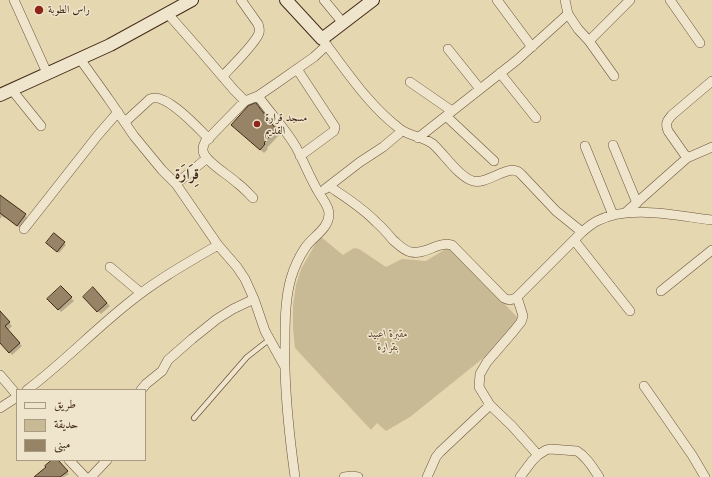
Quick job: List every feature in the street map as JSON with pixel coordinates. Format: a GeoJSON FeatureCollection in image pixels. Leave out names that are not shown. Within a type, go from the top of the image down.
{"type":"FeatureCollection","features":[{"type":"Feature","properties":{"kind":"street"},"geometry":{"type":"LineString","coordinates":[[14,0],[47,73]]}},
{"type":"Feature","properties":{"kind":"street"},"geometry":{"type":"LineString","coordinates":[[0,95],[110,45],[192,0]]}},
{"type":"Feature","properties":{"kind":"street"},"geometry":{"type":"LineString","coordinates":[[223,76],[258,36],[260,28],[241,0]]}},
{"type":"Feature","properties":{"kind":"street"},"geometry":{"type":"LineString","coordinates":[[286,0],[325,42],[342,66],[375,106],[388,120],[402,131],[430,142],[462,175],[474,182],[509,170],[516,170],[556,211],[582,232]]}},
{"type":"Feature","properties":{"kind":"street"},"geometry":{"type":"LineString","coordinates":[[324,0],[343,23]]}},
{"type":"Feature","properties":{"kind":"street"},"geometry":{"type":"LineString","coordinates":[[253,198],[237,182],[225,174],[207,158],[204,154],[203,148],[205,142],[245,101],[258,96],[314,56],[343,23],[373,0]]}},
{"type":"Feature","properties":{"kind":"street"},"geometry":{"type":"LineString","coordinates":[[497,0],[532,47]]}},
{"type":"Feature","properties":{"kind":"street"},"geometry":{"type":"LineString","coordinates":[[565,0],[568,14],[614,76]]}},
{"type":"Feature","properties":{"kind":"street"},"geometry":{"type":"LineString","coordinates":[[589,41],[630,0]]}},
{"type":"Feature","properties":{"kind":"street"},"geometry":{"type":"LineString","coordinates":[[670,0],[700,43]]}},
{"type":"Feature","properties":{"kind":"street"},"geometry":{"type":"LineString","coordinates":[[168,14],[245,101]]}},
{"type":"Feature","properties":{"kind":"street"},"geometry":{"type":"LineString","coordinates":[[418,138],[532,47],[568,14]]}},
{"type":"Feature","properties":{"kind":"street"},"geometry":{"type":"LineString","coordinates":[[448,49],[480,89]]}},
{"type":"Feature","properties":{"kind":"street"},"geometry":{"type":"LineString","coordinates":[[80,59],[134,136],[162,170],[176,184],[218,245],[245,279],[254,299],[265,331],[285,367]]}},
{"type":"Feature","properties":{"kind":"street"},"geometry":{"type":"LineString","coordinates":[[297,69],[334,125],[335,129],[300,156]]}},
{"type":"Feature","properties":{"kind":"street"},"geometry":{"type":"LineString","coordinates":[[500,73],[536,118]]}},
{"type":"Feature","properties":{"kind":"street"},"geometry":{"type":"LineString","coordinates":[[687,158],[668,131],[666,126],[667,122],[672,115],[712,81]]}},
{"type":"Feature","properties":{"kind":"street"},"geometry":{"type":"LineString","coordinates":[[410,82],[449,113],[494,161]]}},
{"type":"Feature","properties":{"kind":"street"},"geometry":{"type":"LineString","coordinates":[[12,90],[41,126]]}},
{"type":"Feature","properties":{"kind":"street"},"geometry":{"type":"LineString","coordinates":[[258,96],[284,129],[296,148],[328,208],[328,220],[326,225],[305,246],[291,278],[287,295],[285,367],[288,428],[295,477]]}},
{"type":"Feature","properties":{"kind":"street"},"geometry":{"type":"LineString","coordinates":[[125,122],[150,99],[159,98],[183,114],[209,139]]}},
{"type":"Feature","properties":{"kind":"street"},"geometry":{"type":"LineString","coordinates":[[24,229],[118,112]]}},
{"type":"Feature","properties":{"kind":"street"},"geometry":{"type":"LineString","coordinates":[[319,193],[360,162],[383,147],[402,131]]}},
{"type":"Feature","properties":{"kind":"street"},"geometry":{"type":"LineString","coordinates":[[614,145],[637,203]]}},
{"type":"Feature","properties":{"kind":"street"},"geometry":{"type":"LineString","coordinates":[[585,146],[614,215]]}},
{"type":"Feature","properties":{"kind":"street"},"geometry":{"type":"LineString","coordinates":[[625,213],[687,158],[712,147]]}},
{"type":"Feature","properties":{"kind":"street"},"geometry":{"type":"LineString","coordinates":[[176,184],[207,158]]}},
{"type":"Feature","properties":{"kind":"street"},"geometry":{"type":"LineString","coordinates":[[329,186],[376,221],[400,247],[408,252],[424,252],[447,243],[452,244],[507,300],[517,297],[582,232],[597,221],[614,215],[637,212],[712,220]]}},
{"type":"Feature","properties":{"kind":"street"},"geometry":{"type":"LineString","coordinates":[[574,240],[630,311]]}},
{"type":"Feature","properties":{"kind":"street"},"geometry":{"type":"LineString","coordinates":[[28,389],[44,377],[109,318],[141,293],[183,265],[218,245]]}},
{"type":"Feature","properties":{"kind":"street"},"geometry":{"type":"LineString","coordinates":[[661,291],[712,250]]}},
{"type":"Feature","properties":{"kind":"street"},"geometry":{"type":"LineString","coordinates":[[110,267],[141,293]]}},
{"type":"Feature","properties":{"kind":"street"},"geometry":{"type":"LineString","coordinates":[[517,297],[523,316],[521,322],[487,362],[480,374],[479,386],[490,404],[538,455]]}},
{"type":"Feature","properties":{"kind":"street"},"geometry":{"type":"LineString","coordinates":[[142,389],[162,371],[168,360],[192,339],[217,319],[254,299]]}},
{"type":"Feature","properties":{"kind":"street"},"geometry":{"type":"LineString","coordinates":[[0,376],[16,395]]}},
{"type":"Feature","properties":{"kind":"street"},"geometry":{"type":"LineString","coordinates":[[644,386],[692,455],[705,477]]}},
{"type":"Feature","properties":{"kind":"street"},"geometry":{"type":"LineString","coordinates":[[0,408],[16,397]]}},
{"type":"Feature","properties":{"kind":"street"},"geometry":{"type":"LineString","coordinates":[[427,477],[436,457],[440,452],[490,404]]}},
{"type":"Feature","properties":{"kind":"street"},"geometry":{"type":"LineString","coordinates":[[520,477],[528,465],[538,455],[550,449],[570,450],[581,453],[599,477]]}},
{"type":"Feature","properties":{"kind":"street"},"geometry":{"type":"LineString","coordinates":[[70,461],[85,477],[106,461]]}},
{"type":"Feature","properties":{"kind":"street"},"geometry":{"type":"LineString","coordinates":[[344,477],[358,477]]}},
{"type":"Feature","properties":{"kind":"lane"},"geometry":{"type":"LineString","coordinates":[[194,418],[248,357],[270,339]]}},
{"type":"Feature","properties":{"kind":"green space","name":"مقبرة اعبيد بقرارة"},"geometry":{"type":"Polygon","coordinates":[[[320,236],[343,255],[354,248],[359,249],[386,267],[402,259],[426,261],[449,247],[519,319],[487,355],[410,417],[386,431],[377,423],[371,430],[295,348],[293,306],[296,285],[301,269],[320,236]]]}},
{"type":"Feature","properties":{"kind":"building"},"geometry":{"type":"Polygon","coordinates":[[[256,103],[276,129],[260,150],[231,125],[248,106],[256,103]]]}},
{"type":"Feature","properties":{"kind":"building"},"geometry":{"type":"Polygon","coordinates":[[[0,195],[26,214],[17,226],[0,213],[0,195]]]}},
{"type":"Feature","properties":{"kind":"building"},"geometry":{"type":"Polygon","coordinates":[[[54,233],[65,242],[57,252],[46,243],[54,233]]]}},
{"type":"Feature","properties":{"kind":"building"},"geometry":{"type":"Polygon","coordinates":[[[61,286],[72,297],[58,310],[47,299],[61,286]]]}},
{"type":"Feature","properties":{"kind":"building"},"geometry":{"type":"Polygon","coordinates":[[[93,287],[107,303],[97,312],[83,297],[93,287]]]}},
{"type":"Feature","properties":{"kind":"building"},"geometry":{"type":"Polygon","coordinates":[[[0,311],[10,322],[5,326],[20,343],[9,353],[0,343],[0,311]]]}},
{"type":"Feature","properties":{"kind":"building"},"geometry":{"type":"Polygon","coordinates":[[[51,461],[59,461],[68,471],[60,477],[34,477],[46,467],[45,466],[51,461]]]}},
{"type":"Feature","properties":{"kind":"place","name":"راس الطوبة"},"geometry":{"type":"Point","coordinates":[39,10]}},
{"type":"Feature","properties":{"kind":"place","name":"مسجد قرارة القديم"},"geometry":{"type":"Point","coordinates":[257,124]}},
{"type":"Feature","properties":{"kind":"district","name":"قِرَارَة"},"geometry":{"type":"Point","coordinates":[187,175]}}]}
